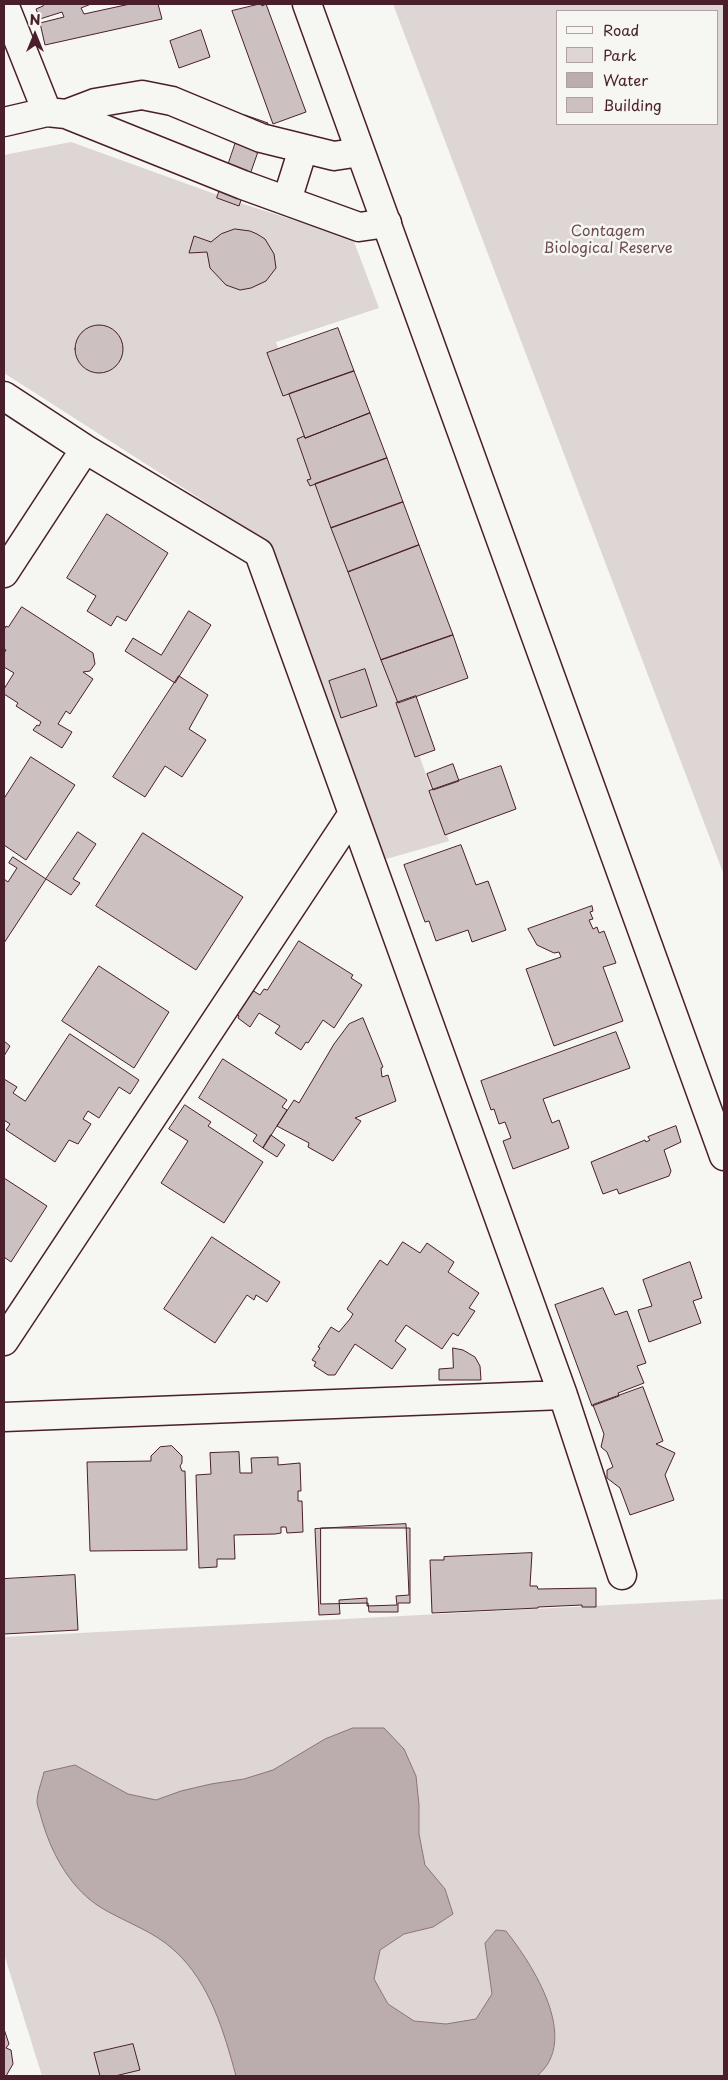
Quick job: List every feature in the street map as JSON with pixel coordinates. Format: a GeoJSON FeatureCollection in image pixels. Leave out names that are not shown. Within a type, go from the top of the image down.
{"type":"FeatureCollection","features":[{"type":"Feature","properties":{"kind":"street"},"geometry":{"type":"LineString","coordinates":[[4,4],[57,113],[243,186],[359,227],[387,223]]}},
{"type":"Feature","properties":{"kind":"street"},"geometry":{"type":"LineString","coordinates":[[307,4],[724,1156]]}},
{"type":"Feature","properties":{"kind":"street"},"geometry":{"type":"LineString","coordinates":[[4,122],[142,95],[172,101],[261,138],[303,149],[334,156],[360,152]]}},
{"type":"Feature","properties":{"kind":"street"},"geometry":{"type":"LineString","coordinates":[[287,200],[303,149]]}},
{"type":"Feature","properties":{"kind":"street"},"geometry":{"type":"LineString","coordinates":[[4,396],[85,449],[259,553],[563,1395],[622,1575]]}},
{"type":"Feature","properties":{"kind":"street"},"geometry":{"type":"LineString","coordinates":[[4,573],[85,449]]}},
{"type":"Feature","properties":{"kind":"street"},"geometry":{"type":"LineString","coordinates":[[4,1341],[352,815]]}},
{"type":"Feature","properties":{"kind":"street"},"geometry":{"type":"LineString","coordinates":[[4,1418],[563,1395]]}},
{"type":"Feature","properties":{"kind":"green space","name":"Contagem Biological Reserve"},"geometry":{"type":"Polygon","coordinates":[[[393,4],[724,4],[724,875],[393,4]]]}},
{"type":"Feature","properties":{"kind":"green space"},"geometry":{"type":"Polygon","coordinates":[[[71,142],[237,202],[353,239],[379,308],[276,342],[449,841],[383,860],[266,541],[4,373],[4,155],[71,142]]]}},
{"type":"Feature","properties":{"kind":"green space"},"geometry":{"type":"Polygon","coordinates":[[[724,1599],[724,2076],[42,2076],[4,1954],[4,1637],[724,1599]]]}},
{"type":"Feature","properties":{"kind":"water"},"geometry":{"type":"Polygon","coordinates":[[[353,1728],[384,1728],[404,1749],[416,1776],[419,1834],[425,1865],[445,1889],[453,1914],[433,1927],[404,1934],[380,1950],[374,1979],[388,2004],[414,2021],[446,2024],[476,2019],[492,1994],[485,1943],[496,1930],[506,1931],[539,1982],[554,2023],[555,2043],[549,2061],[537,2076],[236,2076],[221,2026],[207,1993],[198,1978],[175,1951],[157,1937],[97,1905],[77,1887],[61,1866],[49,1842],[37,1805],[44,1772],[75,1765],[128,1794],[156,1800],[181,1791],[244,1779],[273,1770],[325,1739],[353,1728]]]}},
{"type":"Feature","properties":{"kind":"building"},"geometry":{"type":"Polygon","coordinates":[[[43,4],[91,4],[81,8],[84,14],[130,4],[158,4],[162,19],[45,45],[40,23],[64,17],[62,12],[40,19],[36,9],[43,6],[43,4]]]}},
{"type":"Feature","properties":{"kind":"building"},"geometry":{"type":"Polygon","coordinates":[[[261,4],[262,6],[266,4],[306,112],[273,124],[232,11],[261,4]]]}},
{"type":"Feature","properties":{"kind":"building"},"geometry":{"type":"Polygon","coordinates":[[[201,30],[210,57],[179,68],[170,41],[201,30]]]}},
{"type":"Feature","properties":{"kind":"building"},"geometry":{"type":"Polygon","coordinates":[[[245,115],[268,123],[239,206],[217,198],[245,115]]]}},
{"type":"Feature","properties":{"kind":"building"},"geometry":{"type":"Polygon","coordinates":[[[235,229],[250,231],[265,239],[274,254],[276,268],[266,281],[251,288],[240,290],[226,285],[210,268],[207,252],[189,253],[194,236],[211,242],[221,234],[235,229]]]}},
{"type":"Feature","properties":{"kind":"building"},"geometry":{"type":"Polygon","coordinates":[[[94,325],[104,325],[113,329],[119,335],[122,340],[122,358],[113,369],[104,373],[94,373],[85,369],[79,363],[75,354],[75,344],[79,335],[85,329],[94,325]]]}},
{"type":"Feature","properties":{"kind":"building"},"geometry":{"type":"Polygon","coordinates":[[[338,328],[354,371],[283,396],[267,353],[338,328]]]}},
{"type":"Feature","properties":{"kind":"building"},"geometry":{"type":"Polygon","coordinates":[[[354,371],[370,413],[305,438],[289,394],[354,371]]]}},
{"type":"Feature","properties":{"kind":"building"},"geometry":{"type":"Polygon","coordinates":[[[370,413],[387,458],[310,486],[307,480],[311,479],[297,439],[304,436],[305,438],[370,413]]]}},
{"type":"Feature","properties":{"kind":"building"},"geometry":{"type":"Polygon","coordinates":[[[387,458],[403,502],[331,528],[315,484],[387,458]]]}},
{"type":"Feature","properties":{"kind":"building"},"geometry":{"type":"Polygon","coordinates":[[[403,502],[419,545],[348,572],[331,528],[403,502]]]}},
{"type":"Feature","properties":{"kind":"building"},"geometry":{"type":"Polygon","coordinates":[[[107,514],[168,553],[126,621],[117,616],[111,626],[87,611],[96,596],[67,578],[107,514]]]}},
{"type":"Feature","properties":{"kind":"building"},"geometry":{"type":"Polygon","coordinates":[[[419,545],[453,635],[381,660],[348,572],[419,545]]]}},
{"type":"Feature","properties":{"kind":"building"},"geometry":{"type":"Polygon","coordinates":[[[22,607],[93,653],[95,664],[90,671],[83,672],[93,679],[70,714],[66,711],[58,724],[72,732],[62,748],[33,730],[41,722],[16,706],[18,703],[4,694],[4,689],[14,673],[4,667],[4,653],[6,650],[4,649],[4,630],[22,607]]]}},
{"type":"Feature","properties":{"kind":"building"},"geometry":{"type":"Polygon","coordinates":[[[189,611],[211,625],[175,683],[125,651],[133,638],[161,655],[189,611]]]}},
{"type":"Feature","properties":{"kind":"building"},"geometry":{"type":"Polygon","coordinates":[[[453,635],[468,678],[398,703],[381,660],[453,635]]]}},
{"type":"Feature","properties":{"kind":"building"},"geometry":{"type":"Polygon","coordinates":[[[365,669],[377,706],[341,718],[329,681],[365,669]]]}},
{"type":"Feature","properties":{"kind":"building"},"geometry":{"type":"Polygon","coordinates":[[[179,676],[208,695],[189,729],[206,740],[182,777],[165,766],[145,797],[113,777],[179,676]]]}},
{"type":"Feature","properties":{"kind":"building"},"geometry":{"type":"Polygon","coordinates":[[[416,696],[435,750],[415,757],[396,703],[416,696]]]}},
{"type":"Feature","properties":{"kind":"building"},"geometry":{"type":"Polygon","coordinates":[[[31,757],[75,785],[26,860],[4,845],[4,799],[31,757]]]}},
{"type":"Feature","properties":{"kind":"building"},"geometry":{"type":"Polygon","coordinates":[[[453,764],[459,781],[433,790],[427,774],[453,764]]]}},
{"type":"Feature","properties":{"kind":"building"},"geometry":{"type":"Polygon","coordinates":[[[501,766],[516,809],[445,835],[429,791],[501,766]]]}},
{"type":"Feature","properties":{"kind":"building"},"geometry":{"type":"Polygon","coordinates":[[[78,832],[96,844],[73,879],[80,883],[71,895],[46,879],[78,832]]]}},
{"type":"Feature","properties":{"kind":"building"},"geometry":{"type":"Polygon","coordinates":[[[143,833],[243,897],[196,970],[96,906],[143,833]]]}},
{"type":"Feature","properties":{"kind":"building"},"geometry":{"type":"Polygon","coordinates":[[[461,845],[476,885],[488,881],[506,930],[472,942],[468,930],[436,941],[429,921],[425,922],[404,865],[461,845]]]}},
{"type":"Feature","properties":{"kind":"building"},"geometry":{"type":"Polygon","coordinates":[[[13,857],[46,879],[4,943],[4,879],[8,882],[17,868],[9,863],[13,857]]]}},
{"type":"Feature","properties":{"kind":"building"},"geometry":{"type":"Polygon","coordinates":[[[592,906],[593,911],[590,912],[593,919],[589,920],[593,929],[597,927],[599,933],[604,931],[616,963],[603,967],[623,1021],[554,1046],[526,969],[561,957],[559,952],[554,953],[537,945],[528,929],[592,906]]]}},
{"type":"Feature","properties":{"kind":"building"},"geometry":{"type":"Polygon","coordinates":[[[299,941],[353,975],[351,978],[362,985],[334,1028],[323,1020],[308,1043],[306,1042],[301,1050],[275,1033],[280,1026],[259,1013],[250,1027],[238,1018],[237,1014],[252,990],[260,995],[264,989],[267,990],[299,941]]]}},
{"type":"Feature","properties":{"kind":"building"},"geometry":{"type":"Polygon","coordinates":[[[99,966],[169,1012],[134,1068],[62,1021],[99,966]]]}},
{"type":"Feature","properties":{"kind":"building"},"geometry":{"type":"Polygon","coordinates":[[[363,1018],[383,1067],[381,1068],[382,1077],[388,1075],[396,1101],[355,1118],[361,1121],[333,1161],[308,1147],[309,1143],[277,1126],[294,1100],[299,1103],[334,1044],[349,1024],[363,1018]]]}},
{"type":"Feature","properties":{"kind":"building"},"geometry":{"type":"Polygon","coordinates":[[[616,1032],[630,1068],[543,1099],[552,1123],[559,1120],[569,1148],[513,1169],[503,1141],[511,1138],[505,1122],[499,1124],[494,1109],[491,1110],[481,1081],[616,1032]]]}},
{"type":"Feature","properties":{"kind":"building"},"geometry":{"type":"Polygon","coordinates":[[[70,1034],[139,1080],[130,1094],[119,1087],[99,1118],[88,1111],[83,1119],[91,1124],[78,1144],[69,1140],[55,1162],[6,1130],[10,1124],[4,1120],[4,1079],[17,1087],[13,1093],[25,1101],[70,1034]]]}},
{"type":"Feature","properties":{"kind":"building"},"geometry":{"type":"Polygon","coordinates":[[[4,1041],[10,1046],[4,1056],[4,1041]]]}},
{"type":"Feature","properties":{"kind":"building"},"geometry":{"type":"Polygon","coordinates":[[[223,1059],[287,1100],[282,1107],[287,1110],[263,1148],[253,1141],[257,1135],[199,1098],[223,1059]]]}},
{"type":"Feature","properties":{"kind":"building"},"geometry":{"type":"Polygon","coordinates":[[[185,1105],[211,1122],[208,1126],[263,1162],[224,1223],[161,1183],[188,1141],[169,1129],[185,1105]]]}},
{"type":"Feature","properties":{"kind":"building"},"geometry":{"type":"Polygon","coordinates":[[[676,1126],[681,1142],[664,1150],[671,1171],[669,1176],[619,1194],[617,1189],[603,1194],[591,1162],[645,1140],[646,1142],[650,1140],[648,1137],[676,1126]]]}},
{"type":"Feature","properties":{"kind":"building"},"geometry":{"type":"Polygon","coordinates":[[[271,1135],[285,1145],[277,1157],[263,1148],[271,1135]]]}},
{"type":"Feature","properties":{"kind":"building"},"geometry":{"type":"Polygon","coordinates":[[[4,1178],[47,1206],[11,1262],[4,1257],[4,1178]]]}},
{"type":"Feature","properties":{"kind":"building"},"geometry":{"type":"Polygon","coordinates":[[[212,1237],[280,1282],[267,1302],[256,1295],[254,1300],[247,1295],[215,1343],[164,1309],[212,1237]]]}},
{"type":"Feature","properties":{"kind":"building"},"geometry":{"type":"Polygon","coordinates":[[[403,1242],[420,1253],[427,1243],[454,1262],[448,1272],[479,1293],[469,1308],[475,1311],[458,1336],[453,1333],[442,1349],[406,1325],[395,1341],[406,1349],[392,1369],[355,1344],[335,1375],[328,1375],[314,1366],[316,1362],[312,1360],[320,1348],[318,1347],[331,1327],[339,1332],[350,1319],[353,1314],[347,1309],[380,1260],[387,1265],[403,1242]]]}},
{"type":"Feature","properties":{"kind":"building"},"geometry":{"type":"Polygon","coordinates":[[[690,1262],[702,1298],[693,1301],[701,1323],[649,1342],[638,1310],[652,1306],[643,1280],[690,1262]]]}},
{"type":"Feature","properties":{"kind":"building"},"geometry":{"type":"Polygon","coordinates":[[[603,1288],[615,1315],[627,1311],[646,1363],[637,1366],[644,1383],[618,1393],[619,1396],[592,1406],[555,1305],[603,1288]]]}},
{"type":"Feature","properties":{"kind":"building"},"geometry":{"type":"Polygon","coordinates":[[[453,1348],[463,1350],[475,1357],[480,1366],[481,1380],[439,1380],[439,1369],[453,1368],[453,1348]]]}},
{"type":"Feature","properties":{"kind":"building"},"geometry":{"type":"Polygon","coordinates":[[[643,1387],[663,1441],[656,1444],[675,1453],[665,1475],[674,1500],[630,1515],[620,1488],[607,1478],[607,1470],[613,1467],[607,1452],[601,1447],[604,1434],[593,1405],[643,1387]]]}},
{"type":"Feature","properties":{"kind":"building"},"geometry":{"type":"Polygon","coordinates":[[[172,1446],[182,1456],[180,1466],[182,1471],[185,1471],[187,1550],[90,1551],[87,1462],[151,1461],[151,1456],[160,1447],[172,1446]]]}},
{"type":"Feature","properties":{"kind":"building"},"geometry":{"type":"Polygon","coordinates":[[[239,1452],[240,1473],[252,1473],[251,1458],[278,1457],[278,1465],[300,1463],[301,1491],[298,1491],[298,1501],[302,1501],[303,1532],[287,1533],[286,1527],[281,1527],[281,1533],[234,1535],[235,1559],[217,1559],[217,1567],[199,1568],[196,1475],[211,1474],[210,1453],[239,1452]]]}},
{"type":"Feature","properties":{"kind":"building"},"geometry":{"type":"Polygon","coordinates":[[[406,1524],[409,1595],[396,1596],[397,1605],[367,1606],[367,1598],[339,1600],[340,1614],[319,1615],[315,1529],[406,1524]]]}},
{"type":"Feature","properties":{"kind":"building"},"geometry":{"type":"Polygon","coordinates":[[[321,1528],[410,1528],[410,1603],[398,1603],[398,1612],[369,1612],[368,1603],[321,1604],[321,1528]]]}},
{"type":"Feature","properties":{"kind":"building"},"geometry":{"type":"Polygon","coordinates":[[[532,1553],[530,1586],[537,1586],[538,1589],[596,1588],[596,1607],[582,1607],[582,1605],[432,1613],[430,1560],[444,1560],[444,1557],[532,1553]]]}},
{"type":"Feature","properties":{"kind":"building"},"geometry":{"type":"Polygon","coordinates":[[[75,1575],[78,1630],[4,1634],[4,1579],[75,1575]]]}},
{"type":"Feature","properties":{"kind":"building"},"geometry":{"type":"Polygon","coordinates":[[[4,2029],[9,2044],[6,2048],[11,2050],[13,2064],[6,2076],[4,2076],[4,2029]]]}},
{"type":"Feature","properties":{"kind":"building"},"geometry":{"type":"Polygon","coordinates":[[[133,2044],[140,2070],[115,2076],[100,2076],[94,2053],[133,2044]]]}}]}
